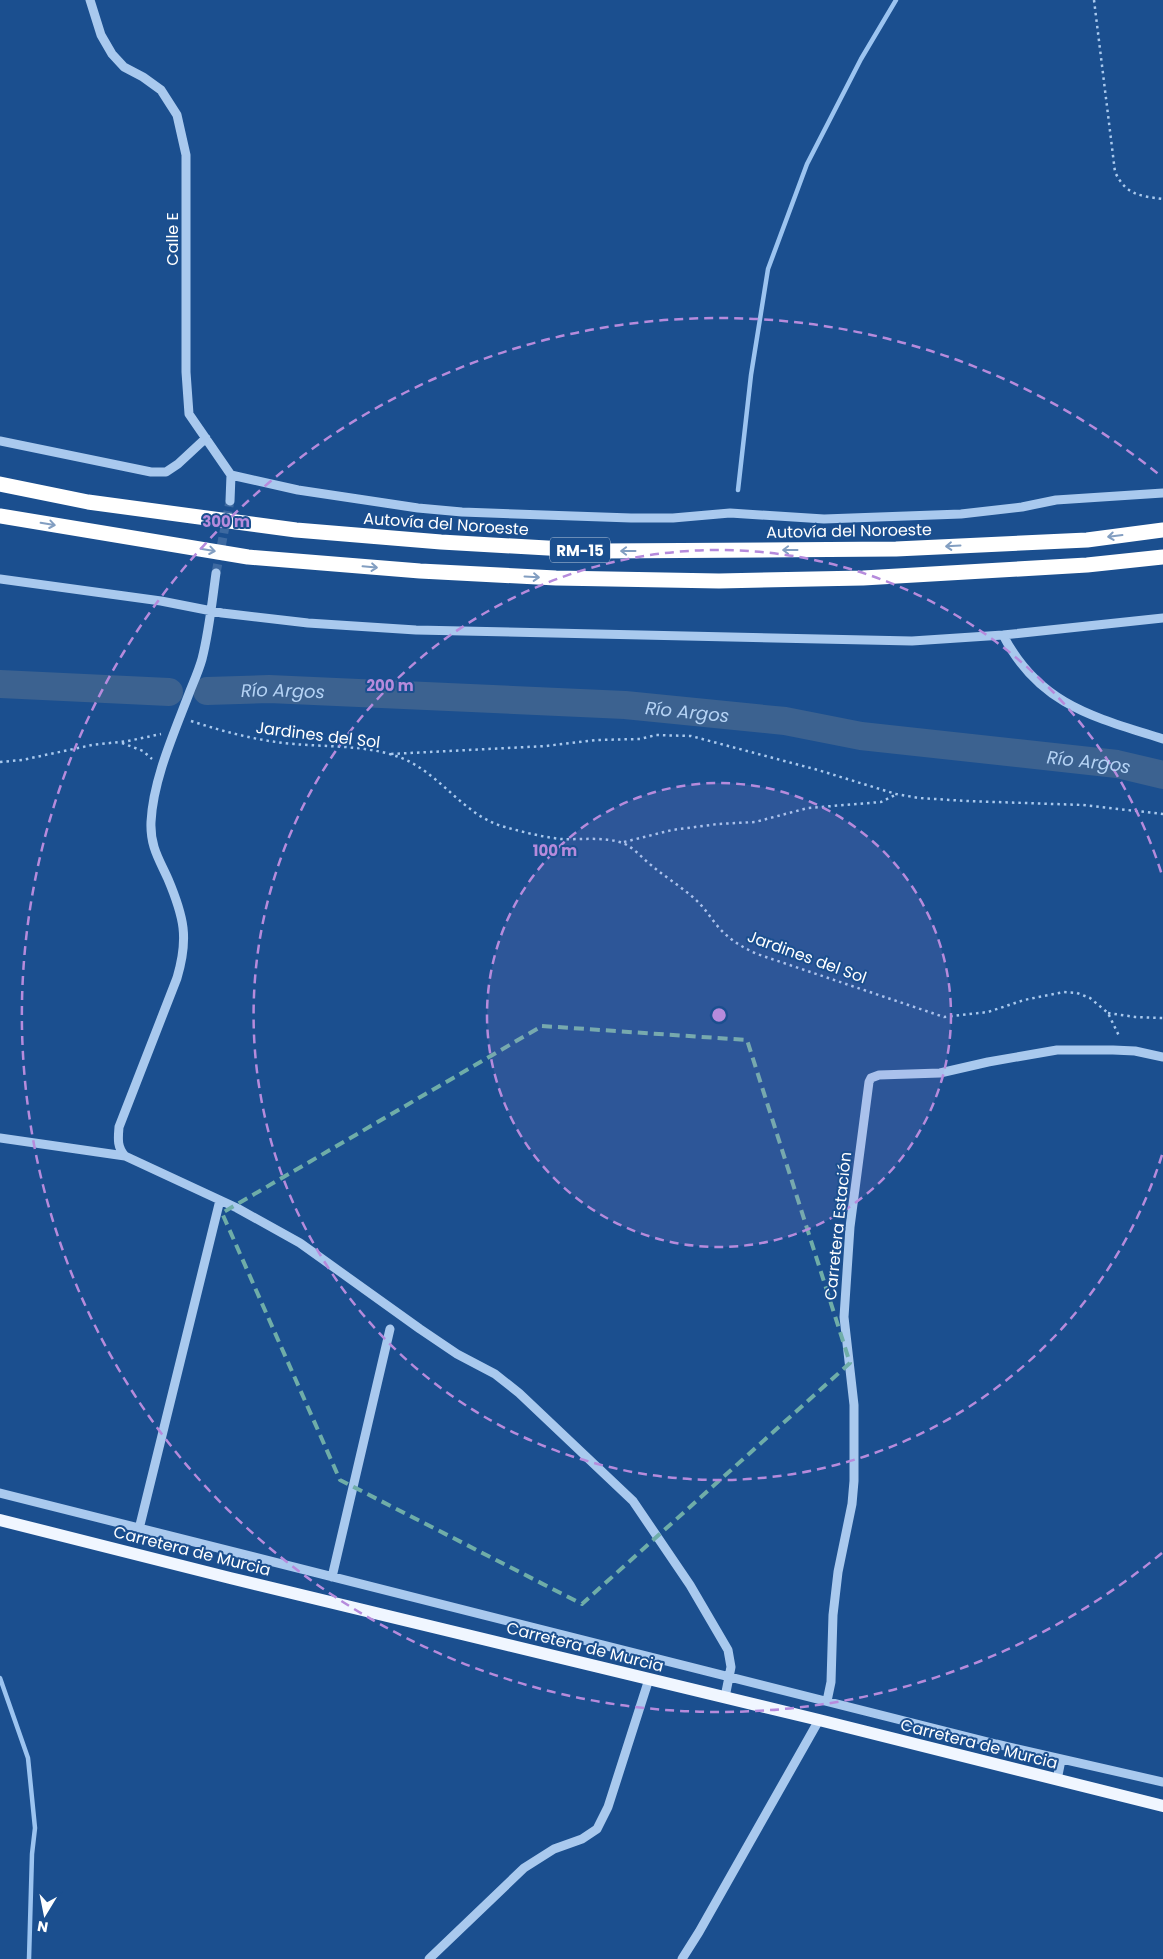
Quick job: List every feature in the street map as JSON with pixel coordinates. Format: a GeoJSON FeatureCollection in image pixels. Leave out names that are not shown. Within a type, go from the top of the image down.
{"type":"FeatureCollection","features":[{"type":"Feature","properties":{"kind":"highway","name":"Autovía del Noroeste"},"geometry":{"type":"LineString","coordinates":[[0,484],[88,502],[296,530],[441,542],[600,551],[896,549],[1087,540],[1163,530]]}},
{"type":"Feature","properties":{"kind":"highway","name":"RM-15"},"geometry":{"type":"LineString","coordinates":[[0,516],[248,557],[420,571],[556,578],[719,580],[863,578],[1087,565],[1163,557]]}},
{"type":"Feature","properties":{"kind":"main road","name":"Carretera de Murcia"},"geometry":{"type":"LineString","coordinates":[[0,1520],[1163,1806]]}},
{"type":"Feature","properties":{"kind":"street","name":"Calle E"},"geometry":{"type":"LineString","coordinates":[[90,0],[101,34],[112,54],[124,67],[143,77],[161,90],[177,115],[186,155],[186,372],[189,414],[231,474]]}},
{"type":"Feature","properties":{"kind":"street"},"geometry":{"type":"LineString","coordinates":[[0,441],[151,472],[166,472],[178,464],[206,438]]}},
{"type":"Feature","properties":{"kind":"street"},"geometry":{"type":"LineString","coordinates":[[230,501],[231,474],[298,490],[418,508],[462,512],[631,518],[673,518],[730,513],[824,519],[961,514],[1022,507],[1056,500],[1163,493]]}},
{"type":"Feature","properties":{"kind":"street"},"geometry":{"type":"LineString","coordinates":[[125,1156],[118,1145],[119,1127],[177,978],[184,950],[184,926],[178,905],[154,852],[151,834],[154,801],[160,778],[174,732],[202,660],[216,573]]}},
{"type":"Feature","properties":{"kind":"street"},"geometry":{"type":"LineString","coordinates":[[0,579],[161,601],[210,611],[308,623],[416,630],[912,641],[1003,635],[1163,618]]}},
{"type":"Feature","properties":{"kind":"street"},"geometry":{"type":"LineString","coordinates":[[1003,635],[1011,651],[1029,674],[1057,698],[1084,713],[1163,739]]}},
{"type":"Feature","properties":{"kind":"street","name":"Carretera Estación"},"geometry":{"type":"LineString","coordinates":[[827,1701],[832,1682],[833,1615],[838,1572],[850,1517],[854,1481],[854,1405],[844,1317],[850,1227],[869,1082],[872,1078],[879,1075],[940,1073],[988,1062],[1057,1050],[1126,1051],[1163,1057]]}},
{"type":"Feature","properties":{"kind":"street"},"geometry":{"type":"LineString","coordinates":[[0,1138],[125,1156],[220,1200],[300,1243],[457,1354],[495,1374],[519,1393],[633,1501],[722,1637],[730,1658],[730,1675],[725,1697]]}},
{"type":"Feature","properties":{"kind":"street"},"geometry":{"type":"LineString","coordinates":[[139,1529],[220,1200]]}},
{"type":"Feature","properties":{"kind":"street"},"geometry":{"type":"LineString","coordinates":[[332,1577],[390,1329]]}},
{"type":"Feature","properties":{"kind":"street"},"geometry":{"type":"LineString","coordinates":[[0,1493],[730,1675],[1061,1760],[1163,1782]]}},
{"type":"Feature","properties":{"kind":"street"},"geometry":{"type":"LineString","coordinates":[[429,1959],[524,1868],[554,1849],[582,1839],[597,1829],[608,1807],[649,1679]]}},
{"type":"Feature","properties":{"kind":"street"},"geometry":{"type":"LineString","coordinates":[[682,1959],[700,1932],[819,1720]]}},
{"type":"Feature","properties":{"kind":"street"},"geometry":{"type":"LineString","coordinates":[[1056,1780],[1061,1760]]}},
{"type":"Feature","properties":{"kind":"path"},"geometry":{"type":"LineString","coordinates":[[1094,0],[1116,172],[1121,184],[1134,193],[1163,199]]}},
{"type":"Feature","properties":{"kind":"path","name":"Jardines del Sol"},"geometry":{"type":"LineString","coordinates":[[180,717],[249,738],[369,750],[399,757],[413,764],[442,784],[488,821],[503,827],[560,839],[610,840],[623,843],[634,849],[642,858],[695,899],[709,913],[721,930],[736,943],[757,954],[898,1001],[924,1012],[944,1017],[988,1012],[1024,1000],[1064,992],[1077,993],[1090,998],[1108,1012],[1126,1051]]}},
{"type":"Feature","properties":{"kind":"path"},"geometry":{"type":"LineString","coordinates":[[0,762],[22,760],[92,745],[174,732]]}},
{"type":"Feature","properties":{"kind":"path"},"geometry":{"type":"LineString","coordinates":[[387,754],[546,746],[596,740],[640,739],[656,736],[691,736],[818,770],[896,794],[920,798],[1083,805],[1163,814]]}},
{"type":"Feature","properties":{"kind":"path"},"geometry":{"type":"LineString","coordinates":[[120,742],[143,751],[151,758],[156,763],[160,778]]}},
{"type":"Feature","properties":{"kind":"path"},"geometry":{"type":"LineString","coordinates":[[623,843],[672,830],[718,824],[755,822],[808,808],[881,802],[896,794]]}},
{"type":"Feature","properties":{"kind":"path"},"geometry":{"type":"LineString","coordinates":[[1108,1012],[1135,1017],[1163,1018]]}},
{"type":"Feature","properties":{"kind":"highlighted area"},"geometry":{"type":"Polygon","coordinates":[[[542,1026],[747,1040],[850,1363],[582,1604],[340,1480],[222,1213],[542,1026]]]}},
{"type":"Feature","properties":{"kind":"waterway"},"geometry":{"type":"LineString","coordinates":[[738,490],[751,375],[768,269],[807,164],[861,59],[896,0]]}},
{"type":"Feature","properties":{"kind":"waterway","name":"Río Argos"},"geometry":{"type":"LineString","coordinates":[[0,684],[169,692]]}},
{"type":"Feature","properties":{"kind":"waterway","name":"Río Argos"},"geometry":{"type":"LineString","coordinates":[[207,691],[269,689],[625,705],[785,721],[861,736],[1117,764],[1163,775]]}},
{"type":"Feature","properties":{"kind":"waterway"},"geometry":{"type":"LineString","coordinates":[[0,1678],[28,1758],[35,1828],[32,1854],[29,1959]]}},
{"type":"Feature","properties":{"kind":"tunnel"},"geometry":{"type":"LineString","coordinates":[[216,573],[230,501]]}}]}
